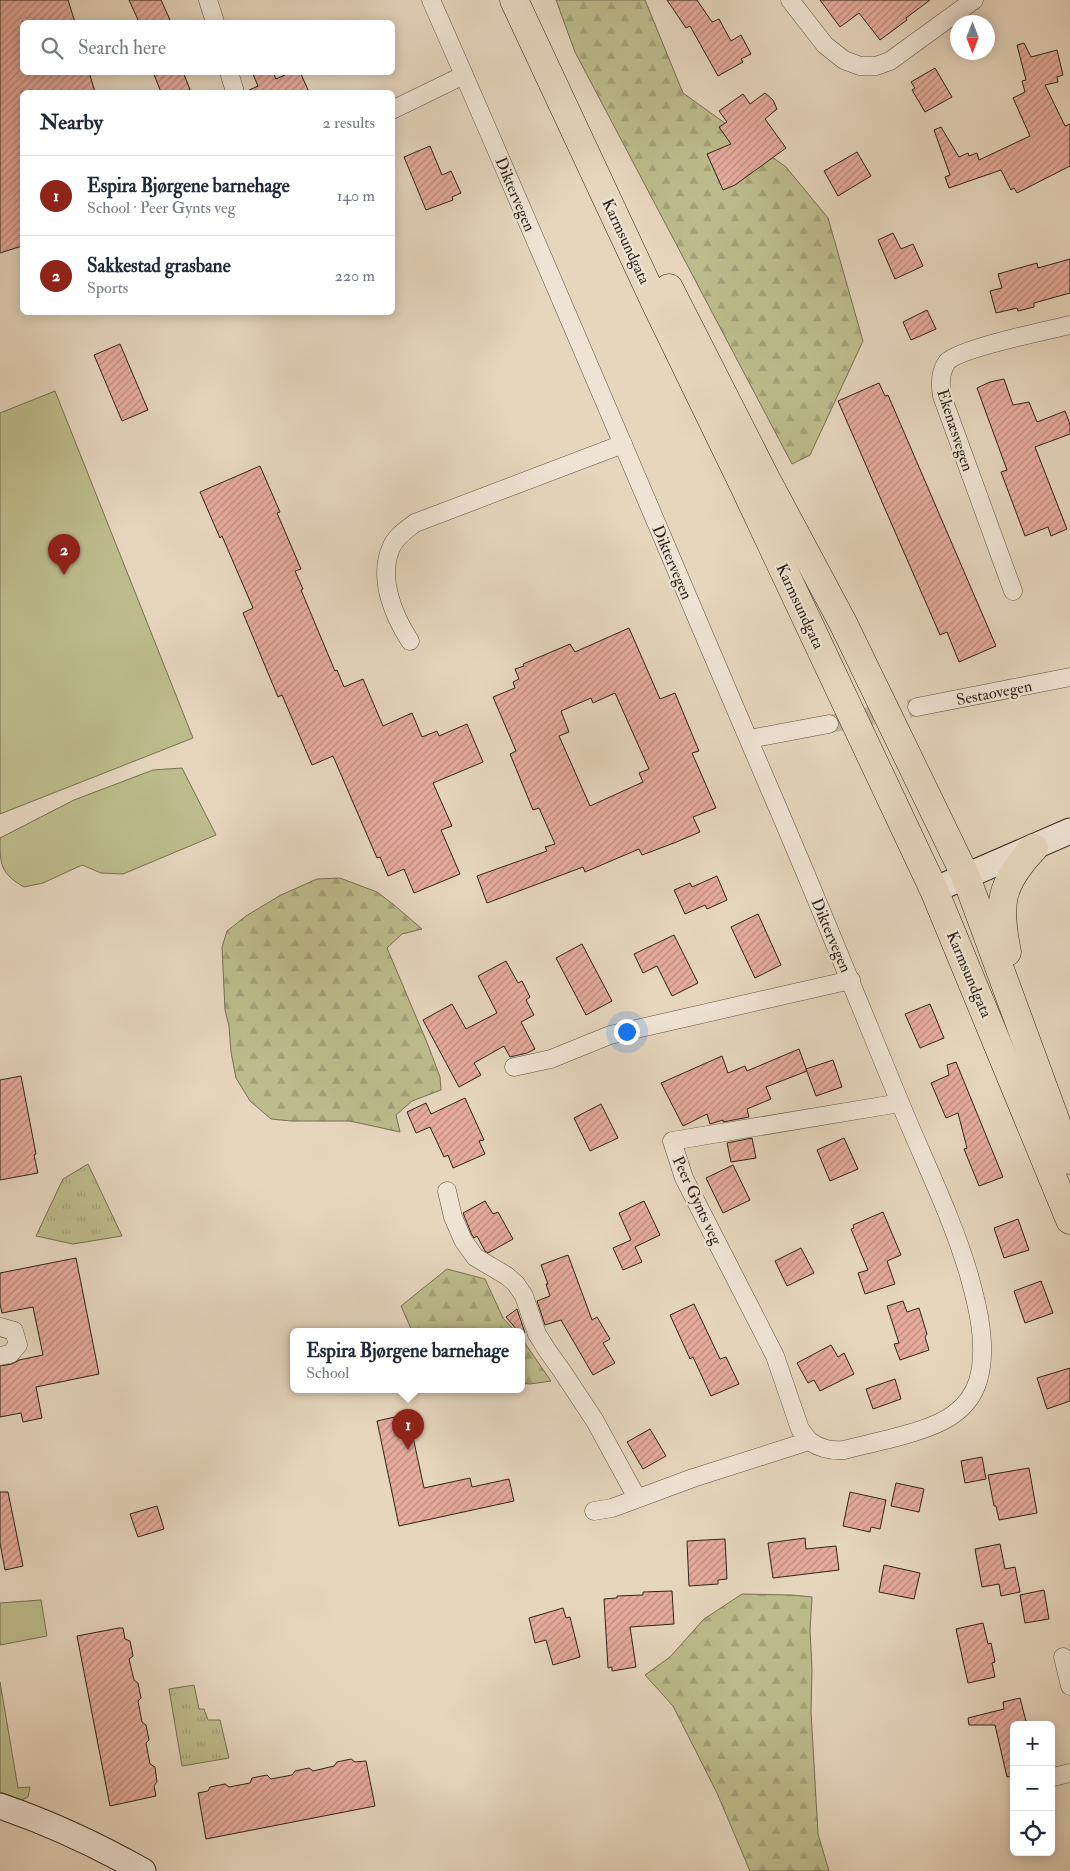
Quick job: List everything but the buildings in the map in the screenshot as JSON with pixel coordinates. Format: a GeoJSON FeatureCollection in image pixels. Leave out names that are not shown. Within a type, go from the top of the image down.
{"type":"FeatureCollection","features":[{"type":"Feature","properties":{"kind":"highway","name":"Karmsundgata"},"geometry":{"type":"LineString","coordinates":[[514,0],[934,890],[1070,1220]]}},
{"type":"Feature","properties":{"kind":"highway","name":"Karmsundgata"},"geometry":{"type":"LineString","coordinates":[[533,0],[671,292],[765,478],[843,623],[966,877],[1070,1160]]}},
{"type":"Feature","properties":{"kind":"highway"},"geometry":{"type":"LineString","coordinates":[[1012,1001],[1001,914],[1010,880],[1017,866],[1034,848]]}},
{"type":"Feature","properties":{"kind":"street"},"geometry":{"type":"LineString","coordinates":[[208,0],[214,20]]}},
{"type":"Feature","properties":{"kind":"street","name":"Diktervegen"},"geometry":{"type":"LineString","coordinates":[[431,0],[623,444],[851,980],[947,1214],[968,1273],[979,1321],[981,1339],[981,1364],[977,1383],[969,1400],[955,1414],[938,1423],[844,1450],[833,1451],[819,1448],[809,1441]]}},
{"type":"Feature","properties":{"kind":"street"},"geometry":{"type":"LineString","coordinates":[[790,0],[825,45],[844,60],[860,66],[876,66],[890,61],[974,0]]}},
{"type":"Feature","properties":{"kind":"street"},"geometry":{"type":"LineString","coordinates":[[230,75],[234,90]]}},
{"type":"Feature","properties":{"kind":"street"},"geometry":{"type":"LineString","coordinates":[[395,109],[464,75]]}},
{"type":"Feature","properties":{"kind":"street","name":"Ekenæsvegen"},"geometry":{"type":"LineString","coordinates":[[1013,592],[942,396],[940,385],[942,374],[947,362],[956,355],[1070,325]]}},
{"type":"Feature","properties":{"kind":"street"},"geometry":{"type":"LineString","coordinates":[[410,641],[401,627],[391,602],[386,579],[387,562],[391,547],[401,533],[415,523],[623,444]]}},
{"type":"Feature","properties":{"kind":"street","name":"Sestaovegen"},"geometry":{"type":"LineString","coordinates":[[917,707],[1070,676]]}},
{"type":"Feature","properties":{"kind":"street"},"geometry":{"type":"LineString","coordinates":[[748,739],[828,724]]}},
{"type":"Feature","properties":{"kind":"street"},"geometry":{"type":"LineString","coordinates":[[934,890],[1070,831]]}},
{"type":"Feature","properties":{"kind":"street"},"geometry":{"type":"LineString","coordinates":[[514,1067],[551,1058],[610,1036],[851,980]]}},
{"type":"Feature","properties":{"kind":"street","name":"Peer Gynts veg"},"geometry":{"type":"LineString","coordinates":[[809,1441],[800,1429],[775,1356],[684,1178],[672,1141],[900,1102]]}},
{"type":"Feature","properties":{"kind":"street"},"geometry":{"type":"LineString","coordinates":[[447,1191],[453,1216],[463,1240],[475,1257],[516,1284],[524,1296],[537,1334],[595,1421],[636,1498]]}},
{"type":"Feature","properties":{"kind":"street"},"geometry":{"type":"LineString","coordinates":[[0,1327],[14,1331],[18,1344],[10,1354],[0,1356]]}},
{"type":"Feature","properties":{"kind":"street"},"geometry":{"type":"LineString","coordinates":[[594,1511],[612,1508],[693,1478],[809,1441]]}},
{"type":"Feature","properties":{"kind":"street"},"geometry":{"type":"LineString","coordinates":[[1063,1657],[1070,1686]]}},
{"type":"Feature","properties":{"kind":"street"},"geometry":{"type":"LineString","coordinates":[[0,1806],[32,1817],[102,1848],[144,1871]]}},
{"type":"Feature","properties":{"kind":"green space"},"geometry":{"type":"Polygon","coordinates":[[[556,0],[645,0],[683,93],[786,167],[828,218],[863,341],[810,455],[792,464],[575,52],[556,0]]]}},
{"type":"Feature","properties":{"kind":"green space"},"geometry":{"type":"Polygon","coordinates":[[[55,391],[193,738],[0,814],[0,413],[55,391]]]}},
{"type":"Feature","properties":{"kind":"green space"},"geometry":{"type":"Polygon","coordinates":[[[182,768],[216,835],[123,874],[101,873],[82,865],[43,883],[24,887],[10,877],[3,867],[0,855],[0,838],[74,800],[153,770],[182,768]]]}},
{"type":"Feature","properties":{"kind":"green space"},"geometry":{"type":"Polygon","coordinates":[[[340,878],[377,892],[422,929],[402,934],[387,948],[428,1045],[440,1077],[441,1090],[412,1101],[396,1115],[400,1132],[350,1121],[271,1119],[250,1101],[236,1078],[225,1010],[222,947],[227,931],[246,916],[281,895],[317,879],[340,878]]]}},
{"type":"Feature","properties":{"kind":"green space"},"geometry":{"type":"Polygon","coordinates":[[[88,1164],[122,1236],[73,1244],[36,1236],[63,1179],[88,1164]]]}},
{"type":"Feature","properties":{"kind":"green space"},"geometry":{"type":"Polygon","coordinates":[[[447,1269],[485,1279],[503,1318],[512,1328],[411,1328],[401,1306],[447,1269]]]}},
{"type":"Feature","properties":{"kind":"green space"},"geometry":{"type":"Polygon","coordinates":[[[525,1343],[551,1381],[525,1383],[525,1343]]]}},
{"type":"Feature","properties":{"kind":"green space"},"geometry":{"type":"Polygon","coordinates":[[[742,1594],[812,1597],[810,1630],[812,1669],[811,1712],[818,1834],[829,1871],[750,1871],[717,1793],[673,1706],[645,1675],[670,1657],[704,1619],[742,1594]]]}},
{"type":"Feature","properties":{"kind":"green space"},"geometry":{"type":"Polygon","coordinates":[[[41,1600],[47,1636],[0,1645],[0,1603],[41,1600]]]}},
{"type":"Feature","properties":{"kind":"green space"},"geometry":{"type":"Polygon","coordinates":[[[0,1682],[18,1788],[30,1787],[28,1797],[22,1800],[0,1792],[0,1682]]]}},
{"type":"Feature","properties":{"kind":"green space"},"geometry":{"type":"Polygon","coordinates":[[[194,1685],[199,1709],[204,1709],[208,1720],[220,1720],[229,1758],[182,1766],[169,1689],[194,1685]]]}},
{"type":"Feature","properties":{"kind":"tunnel"},"geometry":{"type":"LineString","coordinates":[[829,724],[917,707]]}},
{"type":"Feature","properties":{"kind":"place","name":"Sakkestad grasbane"},"geometry":{"type":"Point","coordinates":[64,575]}},
{"type":"Feature","properties":{"kind":"place","name":"Espira Bjørgene barnehage"},"geometry":{"type":"Point","coordinates":[408,1450]}}]}
